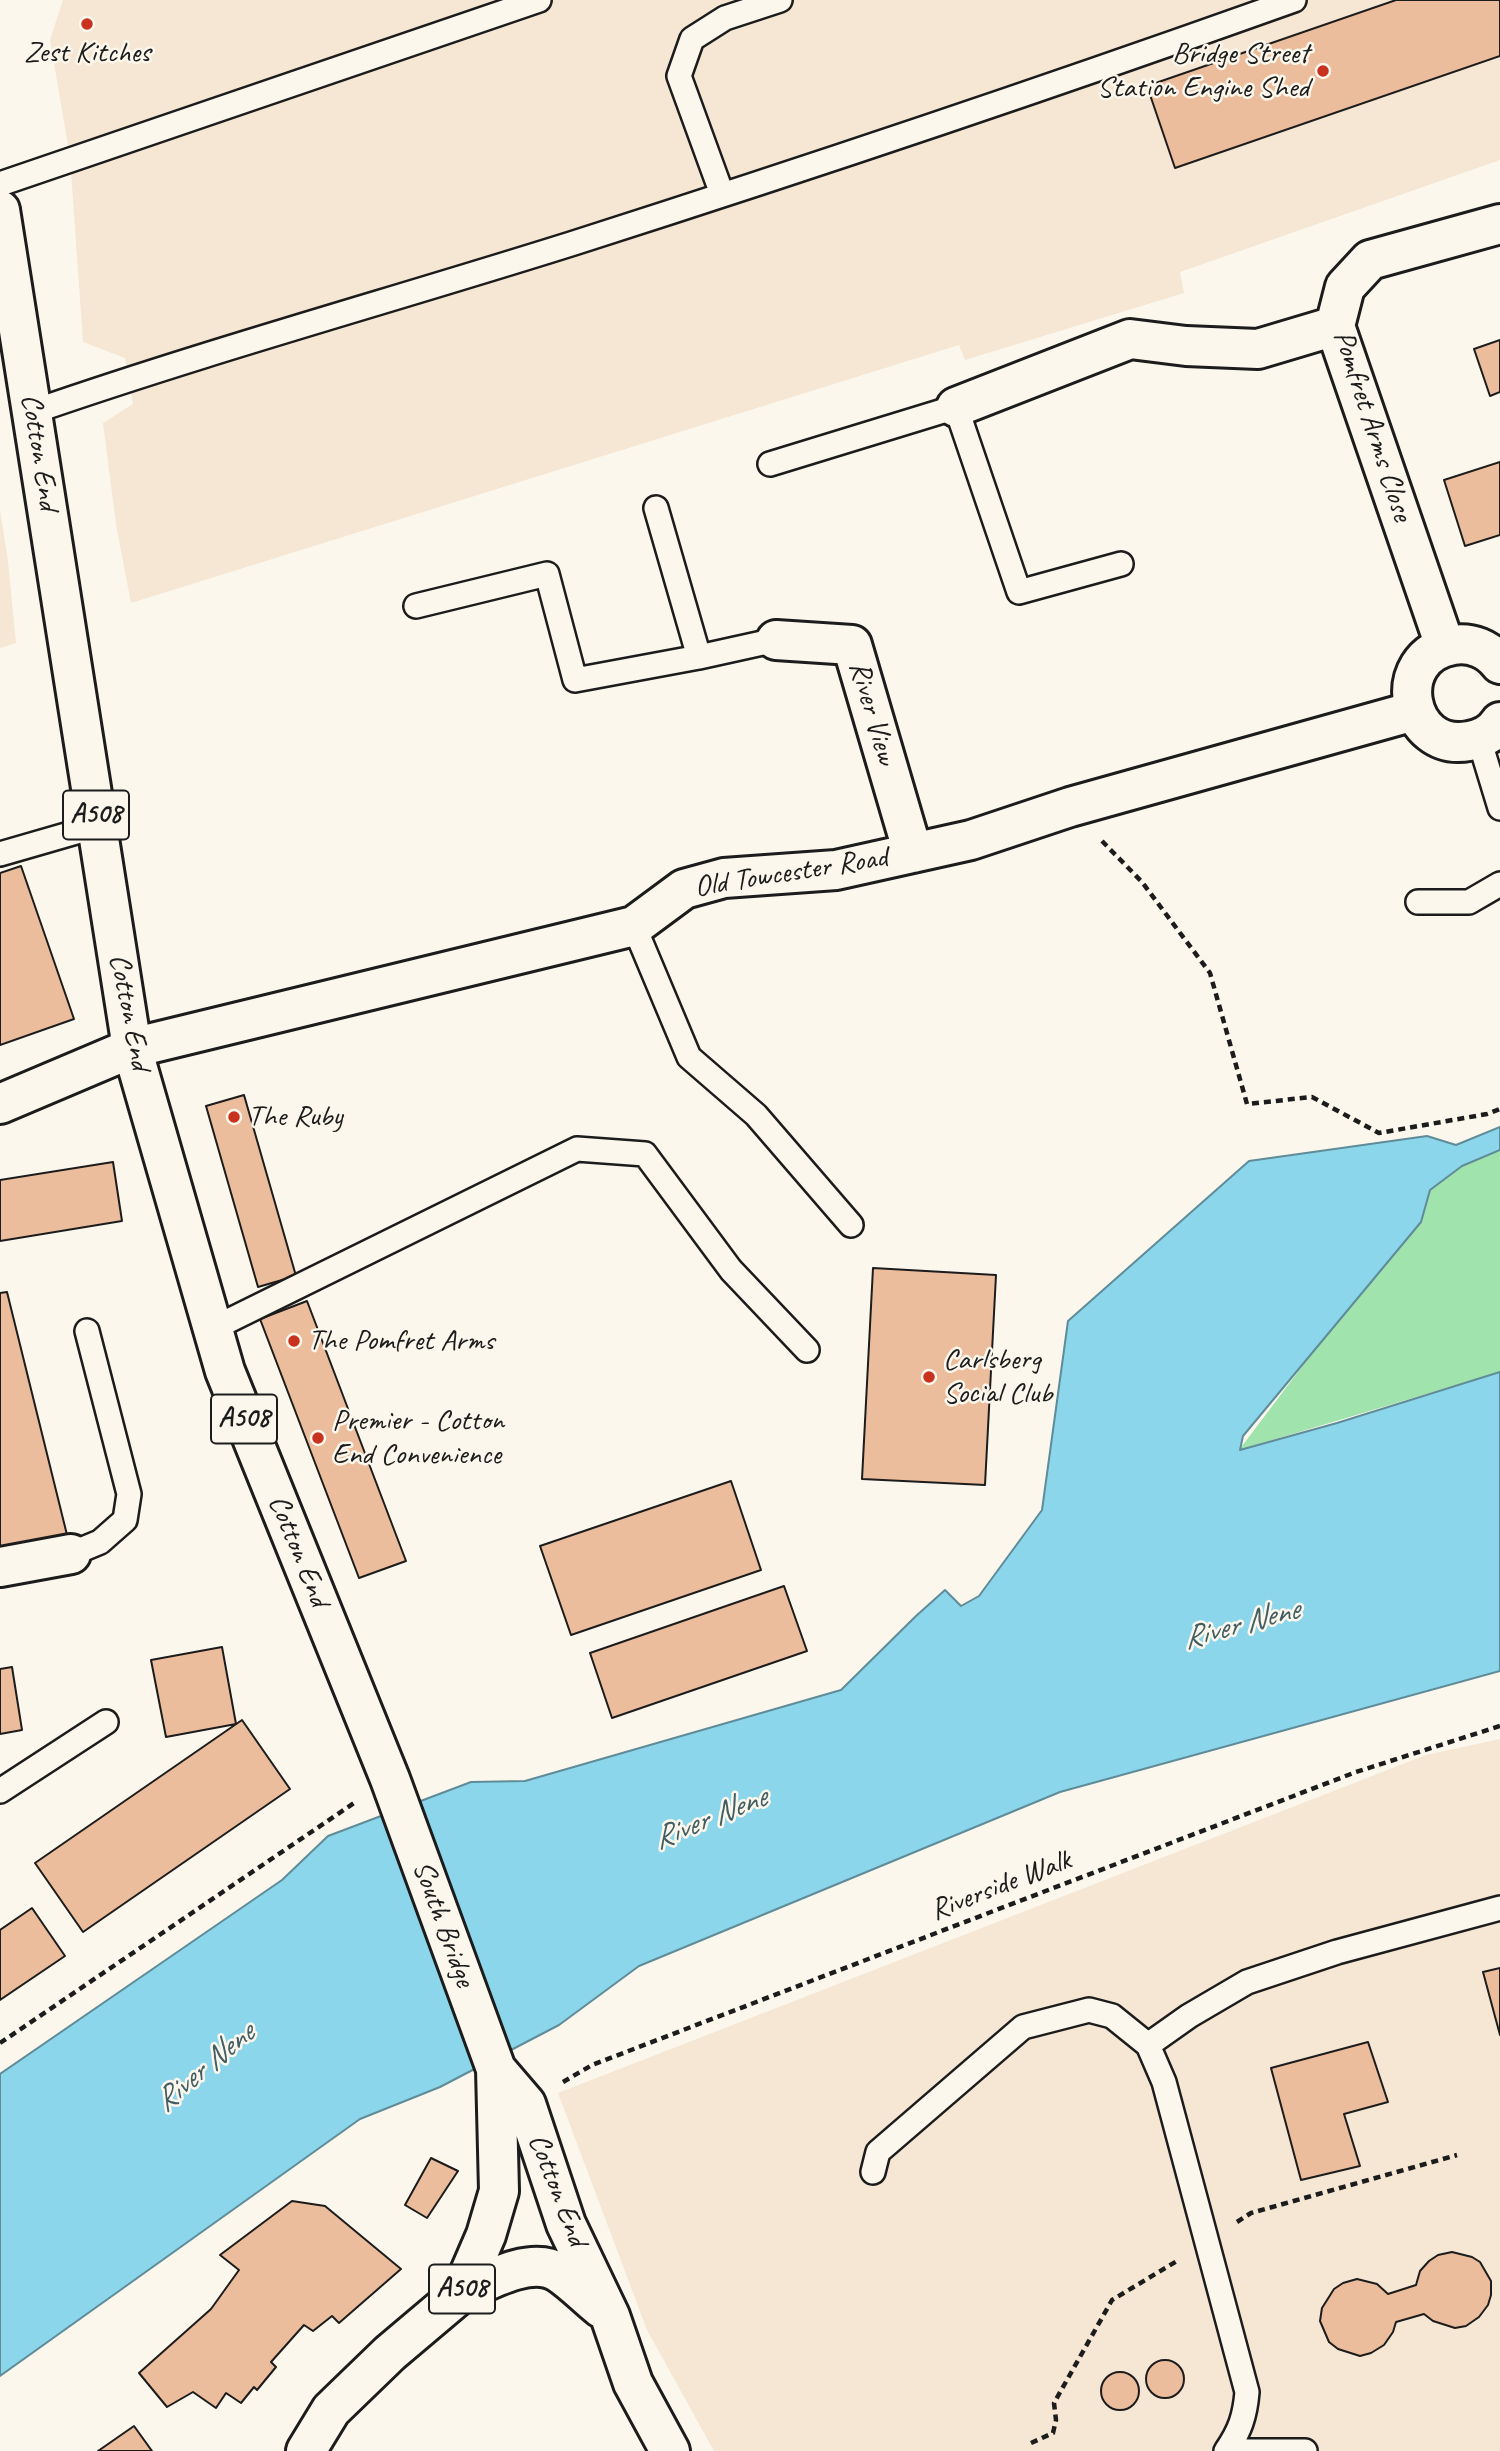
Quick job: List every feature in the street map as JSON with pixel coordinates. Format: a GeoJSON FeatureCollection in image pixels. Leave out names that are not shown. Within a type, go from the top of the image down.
{"type":"FeatureCollection","features":[{"type":"Feature","properties":{"kind":"main road","name":"Cotton End"},"geometry":{"type":"LineString","coordinates":[[0,210],[132,1048],[225,1371],[390,1779]]}},
{"type":"Feature","properties":{"kind":"main road","name":"Pomfret Arms Close"},"geometry":{"type":"LineString","coordinates":[[1445,646],[1335,326],[1345,287],[1370,260],[1500,224]]}},
{"type":"Feature","properties":{"kind":"main road"},"geometry":{"type":"LineString","coordinates":[[956,407],[1130,339],[1186,346],[1258,349],[1335,326]]}},
{"type":"Feature","properties":{"kind":"main road","name":"River View"},"geometry":{"type":"LineString","coordinates":[[776,640],[852,645],[913,853]]}},
{"type":"Feature","properties":{"kind":"main road"},"geometry":{"type":"LineString","coordinates":[[1489,731],[1459,743],[1442,739],[1431,733],[1419,720],[1411,694],[1414,676],[1423,661],[1445,646],[1478,646],[1500,664]]}},
{"type":"Feature","properties":{"kind":"main road","name":"Old Towcester Road"},"geometry":{"type":"LineString","coordinates":[[0,1104],[132,1048],[634,926],[684,889],[724,878],[836,870],[971,840],[1070,807],[1415,711]]}},
{"type":"Feature","properties":{"kind":"main road"},"geometry":{"type":"LineString","coordinates":[[0,1567],[71,1554]]}},
{"type":"Feature","properties":{"kind":"main road","name":"South Bridge"},"geometry":{"type":"LineString","coordinates":[[390,1779],[496,2069]]}},
{"type":"Feature","properties":{"kind":"main road","name":"Cotton End"},"geometry":{"type":"LineString","coordinates":[[496,2069],[526,2104],[566,2224],[610,2316]]}},
{"type":"Feature","properties":{"kind":"main road","name":"A508"},"geometry":{"type":"LineString","coordinates":[[461,2293],[486,2235],[499,2191],[496,2069]]}},
{"type":"Feature","properties":{"kind":"main road","name":"A508"},"geometry":{"type":"LineString","coordinates":[[306,2451],[331,2410],[390,2353],[461,2293],[508,2272],[530,2266],[556,2271],[610,2316],[633,2383],[670,2451]]}},
{"type":"Feature","properties":{"kind":"lane"},"geometry":{"type":"LineString","coordinates":[[0,184],[539,0]]}},
{"type":"Feature","properties":{"kind":"lane"},"geometry":{"type":"LineString","coordinates":[[722,194],[679,76],[692,39],[725,18],[780,0]]}},
{"type":"Feature","properties":{"kind":"lane"},"geometry":{"type":"LineString","coordinates":[[32,412],[129,379],[573,243],[1091,72],[1294,0]]}},
{"type":"Feature","properties":{"kind":"lane"},"geometry":{"type":"LineString","coordinates":[[770,464],[956,407],[1019,592],[1121,564]]}},
{"type":"Feature","properties":{"kind":"lane"},"geometry":{"type":"LineString","coordinates":[[656,508],[699,657]]}},
{"type":"Feature","properties":{"kind":"lane"},"geometry":{"type":"LineString","coordinates":[[416,606],[547,574],[575,680],[776,640]]}},
{"type":"Feature","properties":{"kind":"lane"},"geometry":{"type":"LineString","coordinates":[[1489,731],[1500,808]]}},
{"type":"Feature","properties":{"kind":"lane"},"geometry":{"type":"LineString","coordinates":[[0,854],[97,826]]}},
{"type":"Feature","properties":{"kind":"lane"},"geometry":{"type":"LineString","coordinates":[[1418,902],[1469,902],[1500,884]]}},
{"type":"Feature","properties":{"kind":"lane"},"geometry":{"type":"LineString","coordinates":[[634,926],[689,1057],[756,1115],[851,1225]]}},
{"type":"Feature","properties":{"kind":"lane"},"geometry":{"type":"LineString","coordinates":[[212,1329],[577,1149],[645,1154],[731,1270],[807,1350]]}},
{"type":"Feature","properties":{"kind":"lane"},"geometry":{"type":"LineString","coordinates":[[71,1554],[100,1542],[125,1520],[129,1494],[87,1331]]}},
{"type":"Feature","properties":{"kind":"lane"},"geometry":{"type":"LineString","coordinates":[[0,1791],[106,1722]]}},
{"type":"Feature","properties":{"kind":"lane"},"geometry":{"type":"LineString","coordinates":[[1149,2045],[1189,2016],[1247,1982],[1337,1952],[1500,1908]]}},
{"type":"Feature","properties":{"kind":"lane"},"geometry":{"type":"LineString","coordinates":[[873,2172],[878,2152],[1023,2026],[1088,2010],[1112,2016],[1149,2045],[1164,2082],[1247,2392],[1245,2414],[1239,2432],[1226,2451]]}},
{"type":"Feature","properties":{"kind":"lane"},"geometry":{"type":"LineString","coordinates":[[1226,2451],[1305,2451]]}},
{"type":"Feature","properties":{"kind":"path"},"geometry":{"type":"LineString","coordinates":[[1070,807],[1142,882],[1210,973],[1247,1104],[1312,1097],[1379,1133],[1487,1114],[1500,1109]]}},
{"type":"Feature","properties":{"kind":"path","name":"Riverside Walk"},"geometry":{"type":"LineString","coordinates":[[526,2104],[592,2065],[1356,1772],[1500,1726]]}},
{"type":"Feature","properties":{"kind":"path"},"geometry":{"type":"LineString","coordinates":[[0,2043],[390,1779]]}},
{"type":"Feature","properties":{"kind":"shaded area"},"geometry":{"type":"Polygon","coordinates":[[[63,0],[1500,0],[1500,160],[1180,272],[1184,293],[965,360],[959,345],[131,603],[116,524],[103,423],[133,404],[125,358],[83,342],[70,157],[50,40],[63,0]]]}},
{"type":"Feature","properties":{"kind":"shaded area"},"geometry":{"type":"Polygon","coordinates":[[[0,510],[16,643],[0,648],[0,510]]]}},
{"type":"Feature","properties":{"kind":"shaded area"},"geometry":{"type":"Polygon","coordinates":[[[1500,1739],[1500,2451],[714,2451],[647,2330],[558,2093],[1426,1755],[1500,1739]]]}},
{"type":"Feature","properties":{"kind":"green space"},"geometry":{"type":"Polygon","coordinates":[[[1500,1150],[1500,1372],[1239,1450],[1313,1352],[1421,1222],[1430,1190],[1462,1166],[1500,1150]]]}},
{"type":"Feature","properties":{"kind":"water","name":"River Nene"},"geometry":{"type":"Polygon","coordinates":[[[1500,1127],[1500,1150],[1462,1166],[1430,1190],[1421,1222],[1243,1436],[1240,1450],[1500,1372],[1500,1671],[1060,1792],[639,1966],[559,2025],[440,2087],[360,2119],[0,2376],[0,2074],[282,1880],[328,1836],[471,1782],[525,1781],[841,1690],[945,1590],[961,1606],[979,1596],[1042,1510],[1068,1321],[1249,1161],[1427,1136],[1456,1145],[1500,1127]]]}},
{"type":"Feature","properties":{"kind":"building","name":"Bridge Street Station Engine Shed"},"geometry":{"type":"Polygon","coordinates":[[[1396,0],[1500,0],[1500,56],[1175,168],[1147,86],[1396,0]]]}},
{"type":"Feature","properties":{"kind":"building"},"geometry":{"type":"Polygon","coordinates":[[[1500,340],[1500,392],[1490,396],[1474,349],[1500,340]]]}},
{"type":"Feature","properties":{"kind":"building"},"geometry":{"type":"Polygon","coordinates":[[[1500,462],[1500,535],[1465,546],[1444,480],[1500,462]]]}},
{"type":"Feature","properties":{"kind":"building"},"geometry":{"type":"Polygon","coordinates":[[[21,866],[74,1019],[0,1045],[0,873],[21,866]]]}},
{"type":"Feature","properties":{"kind":"building"},"geometry":{"type":"Polygon","coordinates":[[[244,1095],[296,1276],[258,1287],[206,1106],[244,1095]]]}},
{"type":"Feature","properties":{"kind":"building"},"geometry":{"type":"Polygon","coordinates":[[[113,1162],[122,1221],[0,1241],[0,1180],[113,1162]]]}},
{"type":"Feature","properties":{"kind":"building","name":"Carlsberg Social Club"},"geometry":{"type":"Polygon","coordinates":[[[873,1268],[996,1275],[985,1485],[862,1479],[873,1268]]]}},
{"type":"Feature","properties":{"kind":"building"},"geometry":{"type":"Polygon","coordinates":[[[7,1292],[69,1543],[0,1560],[0,1293],[7,1292]]]}},
{"type":"Feature","properties":{"kind":"building"},"geometry":{"type":"Polygon","coordinates":[[[307,1301],[406,1561],[359,1578],[260,1319],[307,1301]]]}},
{"type":"Feature","properties":{"kind":"building"},"geometry":{"type":"Polygon","coordinates":[[[731,1481],[761,1570],[571,1635],[540,1546],[731,1481]]]}},
{"type":"Feature","properties":{"kind":"building"},"geometry":{"type":"Polygon","coordinates":[[[784,1586],[807,1651],[612,1718],[590,1653],[784,1586]]]}},
{"type":"Feature","properties":{"kind":"building"},"geometry":{"type":"Polygon","coordinates":[[[222,1647],[236,1724],[166,1737],[151,1660],[222,1647]]]}},
{"type":"Feature","properties":{"kind":"building"},"geometry":{"type":"Polygon","coordinates":[[[12,1667],[22,1730],[0,1734],[0,1669],[12,1667]]]}},
{"type":"Feature","properties":{"kind":"building"},"geometry":{"type":"Polygon","coordinates":[[[242,1720],[290,1789],[83,1932],[35,1863],[242,1720]]]}},
{"type":"Feature","properties":{"kind":"building"},"geometry":{"type":"Polygon","coordinates":[[[32,1908],[65,1956],[0,2000],[0,1930],[32,1908]]]}},
{"type":"Feature","properties":{"kind":"building"},"geometry":{"type":"Polygon","coordinates":[[[1500,1968],[1500,2035],[1483,1972],[1500,1968]]]}},
{"type":"Feature","properties":{"kind":"building"},"geometry":{"type":"Polygon","coordinates":[[[1368,2042],[1388,2102],[1344,2114],[1360,2166],[1301,2180],[1271,2068],[1368,2042]]]}},
{"type":"Feature","properties":{"kind":"building"},"geometry":{"type":"Polygon","coordinates":[[[431,2158],[458,2171],[427,2218],[405,2205],[431,2158]]]}},
{"type":"Feature","properties":{"kind":"building"},"geometry":{"type":"Polygon","coordinates":[[[292,2201],[325,2206],[401,2269],[339,2323],[332,2316],[313,2331],[304,2325],[271,2362],[276,2367],[257,2390],[254,2387],[241,2403],[226,2393],[216,2408],[193,2392],[167,2407],[139,2373],[211,2309],[239,2270],[220,2255],[292,2201]]]}},
{"type":"Feature","properties":{"kind":"building"},"geometry":{"type":"Polygon","coordinates":[[[1452,2252],[1480,2262],[1491,2281],[1488,2305],[1479,2317],[1466,2326],[1455,2328],[1433,2321],[1424,2314],[1396,2322],[1384,2345],[1360,2356],[1338,2349],[1329,2342],[1320,2321],[1322,2308],[1334,2289],[1357,2279],[1377,2284],[1388,2294],[1416,2285],[1420,2271],[1429,2261],[1438,2255],[1452,2252]]]}},
{"type":"Feature","properties":{"kind":"building"},"geometry":{"type":"Polygon","coordinates":[[[1165,2360],[1178,2366],[1184,2379],[1178,2392],[1165,2398],[1152,2392],[1146,2379],[1152,2366],[1165,2360]]]}},
{"type":"Feature","properties":{"kind":"building"},"geometry":{"type":"Polygon","coordinates":[[[1120,2372],[1133,2378],[1139,2391],[1133,2404],[1120,2410],[1107,2404],[1101,2391],[1107,2378],[1120,2372]]]}},
{"type":"Feature","properties":{"kind":"building"},"geometry":{"type":"Polygon","coordinates":[[[134,2426],[152,2451],[98,2451],[134,2426]]]}},
{"type":"Feature","properties":{"kind":"place","name":"Zest Kitches"},"geometry":{"type":"Point","coordinates":[87,24]}},
{"type":"Feature","properties":{"kind":"place","name":"Bridge Street Station Engine Shed"},"geometry":{"type":"Point","coordinates":[1323,71]}},
{"type":"Feature","properties":{"kind":"place","name":"The Ruby"},"geometry":{"type":"Point","coordinates":[234,1117]}},
{"type":"Feature","properties":{"kind":"place","name":"The Pomfret Arms"},"geometry":{"type":"Point","coordinates":[294,1341]}},
{"type":"Feature","properties":{"kind":"place","name":"Carlsberg Social Club"},"geometry":{"type":"Point","coordinates":[929,1377]}},
{"type":"Feature","properties":{"kind":"place","name":"Premier - Cotton End Convenience"},"geometry":{"type":"Point","coordinates":[318,1438]}}]}
